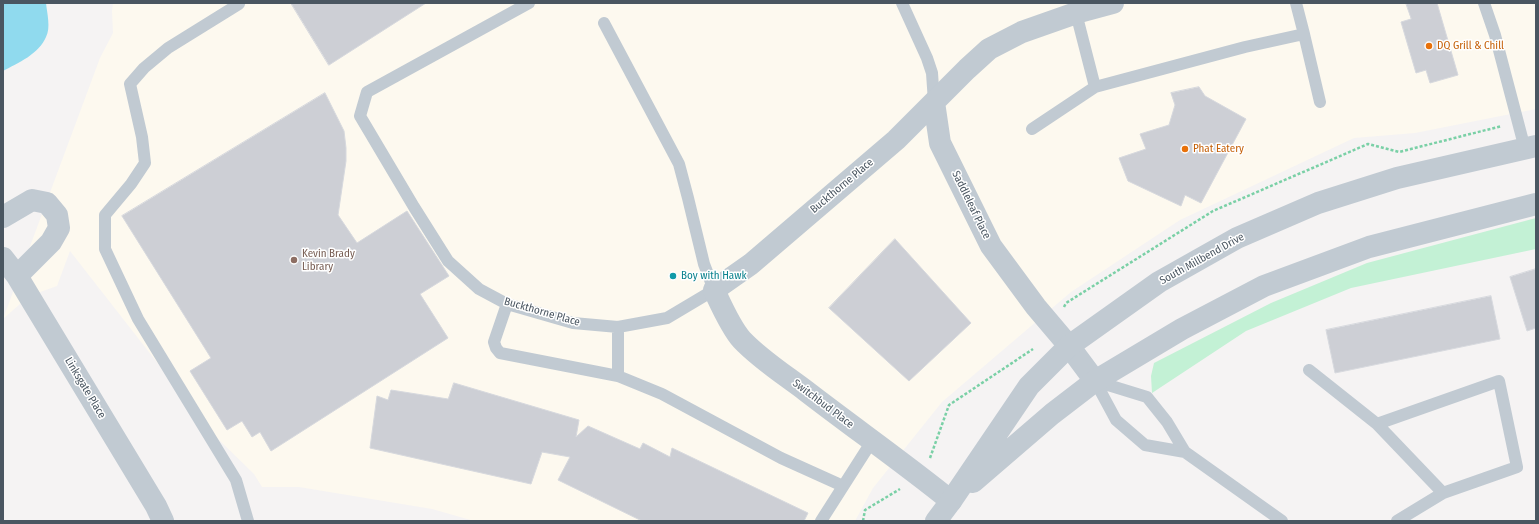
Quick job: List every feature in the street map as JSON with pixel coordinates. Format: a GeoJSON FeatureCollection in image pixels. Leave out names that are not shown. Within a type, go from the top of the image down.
{"type":"FeatureCollection","features":[{"type":"Feature","properties":{"kind":"street","name":"Buckthorne Place"},"geometry":{"type":"LineString","coordinates":[[714,290],[751,264],[896,140],[966,69],[990,49],[1022,32],[1076,13],[1113,3]]}},
{"type":"Feature","properties":{"kind":"street","name":"Saddleleaf Place"},"geometry":{"type":"LineString","coordinates":[[934,102],[940,143],[991,246],[1036,307],[1070,346],[1095,381]]}},
{"type":"Feature","properties":{"kind":"street","name":"South Millbend Drive"},"geometry":{"type":"LineString","coordinates":[[936,521],[1029,386],[1070,346],[1160,282],[1244,235],[1318,203],[1397,178],[1530,147]]}},
{"type":"Feature","properties":{"kind":"street"},"geometry":{"type":"LineString","coordinates":[[3,217],[32,200],[47,203],[56,215],[58,222],[59,228],[50,242],[17,276]]}},
{"type":"Feature","properties":{"kind":"street","name":"South Millbend Drive"},"geometry":{"type":"LineString","coordinates":[[951,501],[1052,414],[1095,381],[1182,329],[1264,286],[1370,247],[1536,204]]}},
{"type":"Feature","properties":{"kind":"street","name":"Linksgate Place"},"geometry":{"type":"LineString","coordinates":[[3,258],[17,276],[156,506],[163,521]]}},
{"type":"Feature","properties":{"kind":"street","name":"Switchbud Place"},"geometry":{"type":"LineString","coordinates":[[714,290],[741,339],[762,357],[951,501]]}},
{"type":"Feature","properties":{"kind":"lane","name":"Buckthorne Place"},"geometry":{"type":"LineString","coordinates":[[529,3],[367,92],[360,116],[448,261],[480,290],[507,304],[573,323],[618,327],[667,318],[714,290]]}},
{"type":"Feature","properties":{"kind":"lane","name":"Saddleleaf Place"},"geometry":{"type":"LineString","coordinates":[[902,3],[927,58],[932,73],[934,102]]}},
{"type":"Feature","properties":{"kind":"lane"},"geometry":{"type":"LineString","coordinates":[[1296,3],[1320,102]]}},
{"type":"Feature","properties":{"kind":"lane"},"geometry":{"type":"LineString","coordinates":[[1484,3],[1530,147]]}},
{"type":"Feature","properties":{"kind":"lane"},"geometry":{"type":"LineString","coordinates":[[239,4],[168,48],[144,68],[130,84],[142,137],[145,163],[131,184],[105,215],[105,249],[138,319],[236,480],[248,521]]}},
{"type":"Feature","properties":{"kind":"lane"},"geometry":{"type":"LineString","coordinates":[[1076,13],[1095,87]]}},
{"type":"Feature","properties":{"kind":"lane"},"geometry":{"type":"LineString","coordinates":[[604,23],[678,164],[704,264],[714,290]]}},
{"type":"Feature","properties":{"kind":"lane"},"geometry":{"type":"LineString","coordinates":[[1032,129],[1095,87],[1245,47],[1304,34]]}},
{"type":"Feature","properties":{"kind":"lane"},"geometry":{"type":"LineString","coordinates":[[507,304],[494,342],[500,353],[618,376],[662,394],[781,458],[843,486]]}},
{"type":"Feature","properties":{"kind":"lane"},"geometry":{"type":"LineString","coordinates":[[618,327],[618,376]]}},
{"type":"Feature","properties":{"kind":"lane"},"geometry":{"type":"LineString","coordinates":[[1309,370],[1377,424],[1443,493]]}},
{"type":"Feature","properties":{"kind":"lane"},"geometry":{"type":"LineString","coordinates":[[1095,381],[1116,420],[1145,445],[1185,452]]}},
{"type":"Feature","properties":{"kind":"lane"},"geometry":{"type":"LineString","coordinates":[[1095,381],[1147,397],[1167,422],[1185,452],[1282,521]]}},
{"type":"Feature","properties":{"kind":"lane"},"geometry":{"type":"LineString","coordinates":[[1377,424],[1499,381],[1517,467],[1443,493],[1397,521]]}},
{"type":"Feature","properties":{"kind":"lane"},"geometry":{"type":"LineString","coordinates":[[821,521],[872,441]]}},
{"type":"Feature","properties":{"kind":"shaded area"},"geometry":{"type":"Polygon","coordinates":[[[113,3],[1536,3],[1536,109],[1415,133],[1354,138],[1180,220],[1071,292],[942,402],[873,488],[855,521],[474,521],[432,509],[299,487],[262,487],[254,474],[213,434],[70,251],[57,286],[29,296],[3,319],[100,58],[113,33],[113,3]]]}},
{"type":"Feature","properties":{"kind":"green space"},"geometry":{"type":"Polygon","coordinates":[[[1536,218],[1536,249],[1351,288],[1246,331],[1152,393],[1151,376],[1154,363],[1271,303],[1367,263],[1536,218]]]}},
{"type":"Feature","properties":{"kind":"water"},"geometry":{"type":"Polygon","coordinates":[[[3,3],[46,3],[48,25],[46,37],[43,43],[28,57],[3,71],[3,3]]]}},
{"type":"Feature","properties":{"kind":"building"},"geometry":{"type":"Polygon","coordinates":[[[291,3],[426,3],[329,65],[291,3]]]}},
{"type":"Feature","properties":{"kind":"building","name":"DQ Grill & Chill"},"geometry":{"type":"Polygon","coordinates":[[[1406,3],[1437,3],[1458,75],[1430,83],[1426,70],[1416,73],[1401,22],[1411,19],[1406,3]]]}},
{"type":"Feature","properties":{"kind":"building"},"geometry":{"type":"Polygon","coordinates":[[[1199,87],[1205,96],[1246,119],[1201,203],[1185,195],[1181,206],[1128,181],[1119,158],[1146,149],[1140,134],[1169,125],[1175,105],[1171,93],[1199,87]]]}},
{"type":"Feature","properties":{"kind":"building","name":"Kevin Brady Library"},"geometry":{"type":"Polygon","coordinates":[[[325,93],[344,131],[346,148],[346,161],[338,215],[357,243],[407,211],[449,276],[420,294],[448,338],[271,451],[260,432],[252,437],[242,421],[227,430],[190,371],[211,358],[122,216],[325,93]]]}},
{"type":"Feature","properties":{"kind":"building"},"geometry":{"type":"Polygon","coordinates":[[[895,239],[971,323],[909,381],[829,308],[895,239]]]}},
{"type":"Feature","properties":{"kind":"building"},"geometry":{"type":"Polygon","coordinates":[[[1536,269],[1536,328],[1527,331],[1510,277],[1536,269]]]}},
{"type":"Feature","properties":{"kind":"building"},"geometry":{"type":"Polygon","coordinates":[[[1491,296],[1500,339],[1335,373],[1326,330],[1491,296]]]}},
{"type":"Feature","properties":{"kind":"building"},"geometry":{"type":"Polygon","coordinates":[[[454,383],[579,420],[576,437],[588,426],[640,449],[643,443],[670,457],[672,448],[808,513],[804,521],[642,521],[558,480],[570,457],[542,452],[531,484],[370,448],[377,396],[388,400],[391,390],[448,399],[454,383]]]}},
{"type":"Feature","properties":{"kind":"place","name":"DQ Grill & Chill"},"geometry":{"type":"Point","coordinates":[1429,46]}},
{"type":"Feature","properties":{"kind":"place","name":"Phat Eatery"},"geometry":{"type":"Point","coordinates":[1185,149]}},
{"type":"Feature","properties":{"kind":"place","name":"Kevin Brady Library"},"geometry":{"type":"Point","coordinates":[294,260]}},
{"type":"Feature","properties":{"kind":"place","name":"Boy with Hawk"},"geometry":{"type":"Point","coordinates":[673,276]}}]}
